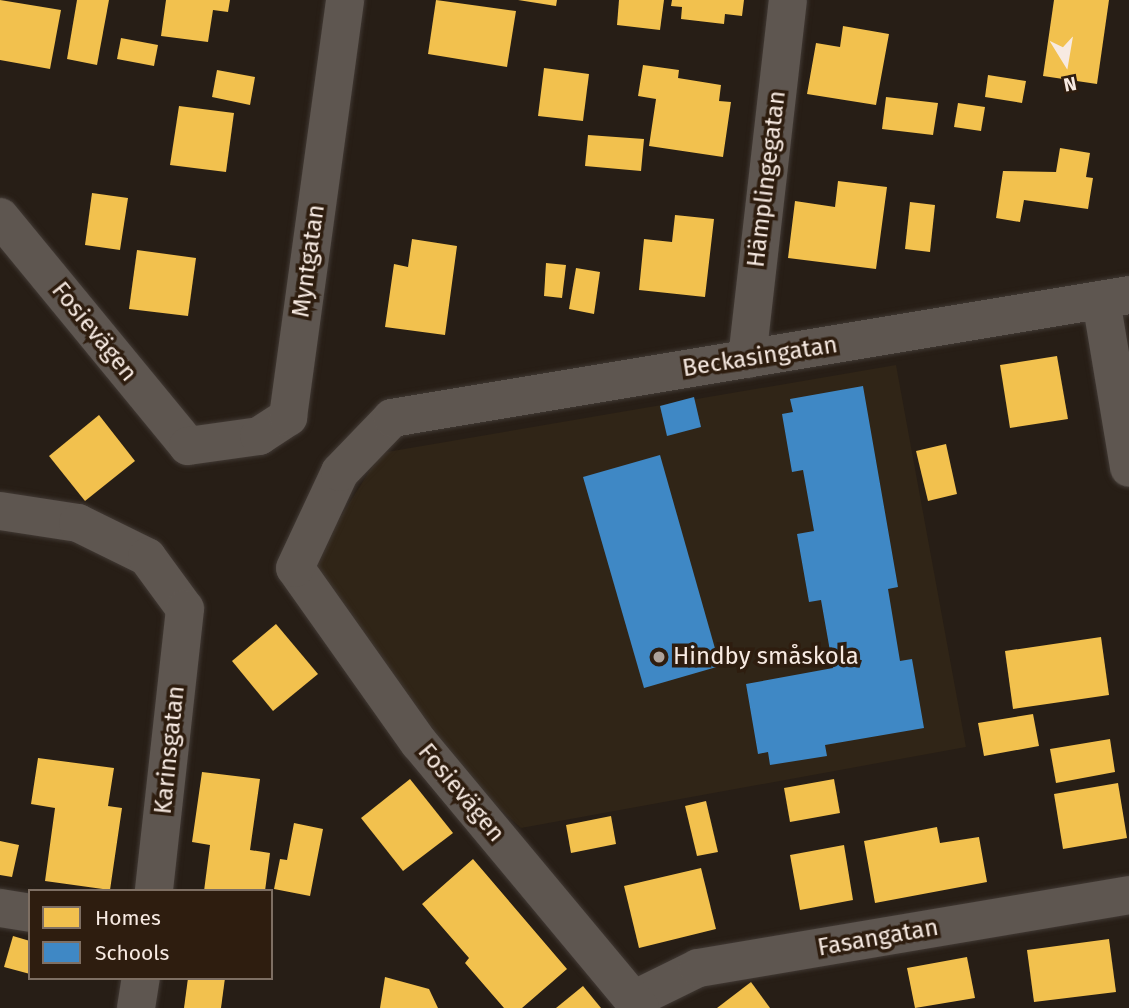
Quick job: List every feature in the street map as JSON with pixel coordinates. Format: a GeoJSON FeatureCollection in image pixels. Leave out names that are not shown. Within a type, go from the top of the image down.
{"type":"FeatureCollection","features":[{"type":"Feature","properties":{"kind":"street","name":"Myntgatan"},"geometry":{"type":"LineString","coordinates":[[188,446],[259,436],[288,417],[345,0]]}},
{"type":"Feature","properties":{"kind":"street","name":"Hämplingegatan"},"geometry":{"type":"LineString","coordinates":[[747,359],[788,0]]}},
{"type":"Feature","properties":{"kind":"street","name":"Fosievägen"},"geometry":{"type":"LineString","coordinates":[[0,217],[188,446]]}},
{"type":"Feature","properties":{"kind":"street","name":"Beckasingatan"},"geometry":{"type":"LineString","coordinates":[[295,568],[340,472],[392,418],[1115,298]]}},
{"type":"Feature","properties":{"kind":"street"},"geometry":{"type":"LineString","coordinates":[[1115,298],[1129,468]]}},
{"type":"Feature","properties":{"kind":"street","name":"Karinsgatan"},"geometry":{"type":"LineString","coordinates":[[0,512],[78,523],[147,557],[185,609],[154,889]]}},
{"type":"Feature","properties":{"kind":"street","name":"Fosievägen"},"geometry":{"type":"LineString","coordinates":[[295,568],[419,743],[636,1004]]}},
{"type":"Feature","properties":{"kind":"street","name":"Fasangatan"},"geometry":{"type":"LineString","coordinates":[[636,1004],[698,968],[1129,895]]}},
{"type":"Feature","properties":{"kind":"street"},"geometry":{"type":"LineString","coordinates":[[0,908],[28,913]]}},
{"type":"Feature","properties":{"kind":"street"},"geometry":{"type":"LineString","coordinates":[[136,1008],[141,980]]}},
{"type":"Feature","properties":{"kind":"shaded area","name":"Hindby småskola"},"geometry":{"type":"Polygon","coordinates":[[[896,365],[966,747],[521,828],[429,744],[307,570],[381,453],[896,365]]]}},
{"type":"Feature","properties":{"kind":"building: Homes"},"geometry":{"type":"Polygon","coordinates":[[[0,0],[61,10],[50,69],[0,60],[0,0]]]}},
{"type":"Feature","properties":{"kind":"building: Homes"},"geometry":{"type":"Polygon","coordinates":[[[77,0],[109,0],[97,65],[67,59],[77,0]]]}},
{"type":"Feature","properties":{"kind":"building: Homes"},"geometry":{"type":"Polygon","coordinates":[[[166,0],[230,0],[228,12],[213,10],[208,42],[161,36],[166,0]]]}},
{"type":"Feature","properties":{"kind":"building: Homes"},"geometry":{"type":"Polygon","coordinates":[[[436,0],[516,11],[507,67],[428,54],[436,0]]]}},
{"type":"Feature","properties":{"kind":"building: Homes"},"geometry":{"type":"Polygon","coordinates":[[[518,0],[557,0],[556,6],[518,0]]]}},
{"type":"Feature","properties":{"kind":"building: Homes"},"geometry":{"type":"Polygon","coordinates":[[[619,0],[664,0],[660,30],[617,25],[619,0]]]}},
{"type":"Feature","properties":{"kind":"building: Homes"},"geometry":{"type":"Polygon","coordinates":[[[672,0],[744,0],[742,16],[725,14],[724,24],[681,19],[682,7],[671,6],[672,0]]]}},
{"type":"Feature","properties":{"kind":"building: Homes"},"geometry":{"type":"Polygon","coordinates":[[[1054,0],[1109,0],[1097,84],[1043,76],[1054,0]]]}},
{"type":"Feature","properties":{"kind":"building: Homes"},"geometry":{"type":"Polygon","coordinates":[[[843,26],[889,34],[876,105],[807,94],[816,43],[840,47],[843,26]]]}},
{"type":"Feature","properties":{"kind":"building: Homes"},"geometry":{"type":"Polygon","coordinates":[[[121,38],[158,45],[154,66],[117,59],[121,38]]]}},
{"type":"Feature","properties":{"kind":"building: Homes"},"geometry":{"type":"Polygon","coordinates":[[[643,65],[679,70],[678,78],[721,85],[719,101],[731,102],[723,157],[649,146],[656,99],[638,96],[643,65]]]}},
{"type":"Feature","properties":{"kind":"building: Homes"},"geometry":{"type":"Polygon","coordinates":[[[544,68],[589,74],[583,121],[538,116],[544,68]]]}},
{"type":"Feature","properties":{"kind":"building: Homes"},"geometry":{"type":"Polygon","coordinates":[[[217,70],[255,77],[250,105],[212,97],[217,70]]]}},
{"type":"Feature","properties":{"kind":"building: Homes"},"geometry":{"type":"Polygon","coordinates":[[[988,75],[1026,81],[1022,103],[985,97],[988,75]]]}},
{"type":"Feature","properties":{"kind":"building: Homes"},"geometry":{"type":"Polygon","coordinates":[[[886,97],[938,103],[933,135],[882,129],[886,97]]]}},
{"type":"Feature","properties":{"kind":"building: Homes"},"geometry":{"type":"Polygon","coordinates":[[[958,103],[985,107],[981,131],[954,127],[958,103]]]}},
{"type":"Feature","properties":{"kind":"building: Homes"},"geometry":{"type":"Polygon","coordinates":[[[179,106],[234,113],[226,172],[170,165],[179,106]]]}},
{"type":"Feature","properties":{"kind":"building: Homes"},"geometry":{"type":"Polygon","coordinates":[[[588,135],[644,139],[641,171],[585,166],[588,135]]]}},
{"type":"Feature","properties":{"kind":"building: Homes"},"geometry":{"type":"Polygon","coordinates":[[[1060,148],[1090,153],[1086,177],[1093,178],[1088,209],[1024,200],[1020,222],[996,218],[1003,171],[1056,172],[1060,148]]]}},
{"type":"Feature","properties":{"kind":"building: Homes"},"geometry":{"type":"Polygon","coordinates":[[[838,181],[887,187],[876,269],[788,258],[795,201],[835,207],[838,181]]]}},
{"type":"Feature","properties":{"kind":"building: Homes"},"geometry":{"type":"Polygon","coordinates":[[[92,193],[128,198],[120,250],[85,245],[92,193]]]}},
{"type":"Feature","properties":{"kind":"building: Homes"},"geometry":{"type":"Polygon","coordinates":[[[910,202],[935,205],[930,252],[905,249],[910,202]]]}},
{"type":"Feature","properties":{"kind":"building: Homes"},"geometry":{"type":"Polygon","coordinates":[[[675,215],[714,219],[705,297],[639,290],[644,239],[672,242],[675,215]]]}},
{"type":"Feature","properties":{"kind":"building: Homes"},"geometry":{"type":"Polygon","coordinates":[[[412,239],[457,246],[445,335],[385,327],[394,264],[408,267],[412,239]]]}},
{"type":"Feature","properties":{"kind":"building: Homes"},"geometry":{"type":"Polygon","coordinates":[[[137,250],[196,258],[188,316],[129,309],[137,250]]]}},
{"type":"Feature","properties":{"kind":"building: Homes"},"geometry":{"type":"Polygon","coordinates":[[[546,263],[566,265],[562,298],[544,296],[546,263]]]}},
{"type":"Feature","properties":{"kind":"building: Homes"},"geometry":{"type":"Polygon","coordinates":[[[576,268],[600,272],[594,314],[569,309],[576,268]]]}},
{"type":"Feature","properties":{"kind":"building: Homes"},"geometry":{"type":"Polygon","coordinates":[[[1057,356],[1068,419],[1010,428],[1000,365],[1057,356]]]}},
{"type":"Feature","properties":{"kind":"building: Homes"},"geometry":{"type":"Polygon","coordinates":[[[99,415],[135,461],[85,501],[49,456],[99,415]]]}},
{"type":"Feature","properties":{"kind":"building: Homes"},"geometry":{"type":"Polygon","coordinates":[[[946,444],[957,494],[928,501],[916,451],[946,444]]]}},
{"type":"Feature","properties":{"kind":"building: Homes"},"geometry":{"type":"Polygon","coordinates":[[[276,624],[318,674],[273,711],[232,661],[276,624]]]}},
{"type":"Feature","properties":{"kind":"building: Homes"},"geometry":{"type":"Polygon","coordinates":[[[1101,637],[1109,695],[1013,709],[1005,651],[1101,637]]]}},
{"type":"Feature","properties":{"kind":"building: Homes"},"geometry":{"type":"Polygon","coordinates":[[[1033,714],[1039,746],[984,756],[978,723],[1033,714]]]}},
{"type":"Feature","properties":{"kind":"building: Homes"},"geometry":{"type":"Polygon","coordinates":[[[1110,739],[1115,772],[1056,783],[1050,749],[1110,739]]]}},
{"type":"Feature","properties":{"kind":"building: Homes"},"geometry":{"type":"Polygon","coordinates":[[[38,758],[114,768],[108,806],[122,808],[110,889],[45,881],[55,808],[31,804],[38,758]]]}},
{"type":"Feature","properties":{"kind":"building: Homes"},"geometry":{"type":"Polygon","coordinates":[[[202,772],[260,779],[250,850],[270,853],[265,889],[204,889],[210,845],[192,842],[202,772]]]}},
{"type":"Feature","properties":{"kind":"building: Homes"},"geometry":{"type":"Polygon","coordinates":[[[410,779],[453,833],[403,871],[361,818],[410,779]]]}},
{"type":"Feature","properties":{"kind":"building: Homes"},"geometry":{"type":"Polygon","coordinates":[[[834,779],[840,813],[790,822],[784,788],[834,779]]]}},
{"type":"Feature","properties":{"kind":"building: Homes"},"geometry":{"type":"Polygon","coordinates":[[[1118,783],[1127,838],[1063,849],[1054,794],[1118,783]]]}},
{"type":"Feature","properties":{"kind":"building: Homes"},"geometry":{"type":"Polygon","coordinates":[[[706,801],[718,852],[697,856],[685,806],[706,801]]]}},
{"type":"Feature","properties":{"kind":"building: Homes"},"geometry":{"type":"Polygon","coordinates":[[[611,816],[616,844],[571,853],[566,825],[611,816]]]}},
{"type":"Feature","properties":{"kind":"building: Homes"},"geometry":{"type":"Polygon","coordinates":[[[294,823],[323,829],[310,896],[274,889],[280,859],[287,860],[294,823]]]}},
{"type":"Feature","properties":{"kind":"building: Homes"},"geometry":{"type":"Polygon","coordinates":[[[937,827],[940,843],[979,837],[987,882],[875,903],[864,841],[937,827]]]}},
{"type":"Feature","properties":{"kind":"building: Homes"},"geometry":{"type":"Polygon","coordinates":[[[0,841],[19,845],[12,877],[0,875],[0,841]]]}},
{"type":"Feature","properties":{"kind":"building: Homes"},"geometry":{"type":"Polygon","coordinates":[[[844,845],[853,900],[800,910],[790,855],[844,845]]]}},
{"type":"Feature","properties":{"kind":"building: Homes"},"geometry":{"type":"Polygon","coordinates":[[[473,859],[567,969],[522,1008],[504,1008],[465,963],[469,958],[422,904],[473,859]]]}},
{"type":"Feature","properties":{"kind":"building: Homes"},"geometry":{"type":"Polygon","coordinates":[[[701,868],[716,929],[639,948],[624,886],[701,868]]]}},
{"type":"Feature","properties":{"kind":"building: Homes"},"geometry":{"type":"Polygon","coordinates":[[[13,936],[28,940],[28,973],[4,967],[13,936]]]}},
{"type":"Feature","properties":{"kind":"building: Homes"},"geometry":{"type":"Polygon","coordinates":[[[1109,939],[1116,992],[1034,1002],[1027,950],[1109,939]]]}},
{"type":"Feature","properties":{"kind":"building: Homes"},"geometry":{"type":"Polygon","coordinates":[[[967,957],[975,998],[915,1008],[907,968],[967,957]]]}},
{"type":"Feature","properties":{"kind":"building: Homes"},"geometry":{"type":"Polygon","coordinates":[[[385,977],[429,989],[438,1008],[380,1008],[385,977]]]}},
{"type":"Feature","properties":{"kind":"building: Homes"},"geometry":{"type":"Polygon","coordinates":[[[188,980],[225,980],[221,1008],[184,1008],[188,980]]]}},
{"type":"Feature","properties":{"kind":"building: Homes"},"geometry":{"type":"Polygon","coordinates":[[[751,982],[770,1008],[717,1008],[751,982]]]}},
{"type":"Feature","properties":{"kind":"building: Homes"},"geometry":{"type":"Polygon","coordinates":[[[583,986],[601,1008],[556,1008],[583,986]]]}},
{"type":"Feature","properties":{"kind":"building: Schools"},"geometry":{"type":"Polygon","coordinates":[[[863,386],[898,587],[888,589],[900,661],[912,659],[924,728],[825,745],[827,756],[770,765],[768,752],[758,754],[746,684],[833,668],[821,600],[809,602],[797,534],[814,531],[803,470],[792,472],[782,414],[793,412],[790,399],[863,386]]]}},
{"type":"Feature","properties":{"kind":"building: Schools"},"geometry":{"type":"Polygon","coordinates":[[[694,397],[701,427],[667,436],[660,406],[694,397]]]}},
{"type":"Feature","properties":{"kind":"building: Schools"},"geometry":{"type":"Polygon","coordinates":[[[660,455],[720,666],[644,688],[583,477],[660,455]]]}},
{"type":"Feature","properties":{"kind":"place","name":"Hindby småskola"},"geometry":{"type":"Point","coordinates":[659,657]}}]}
